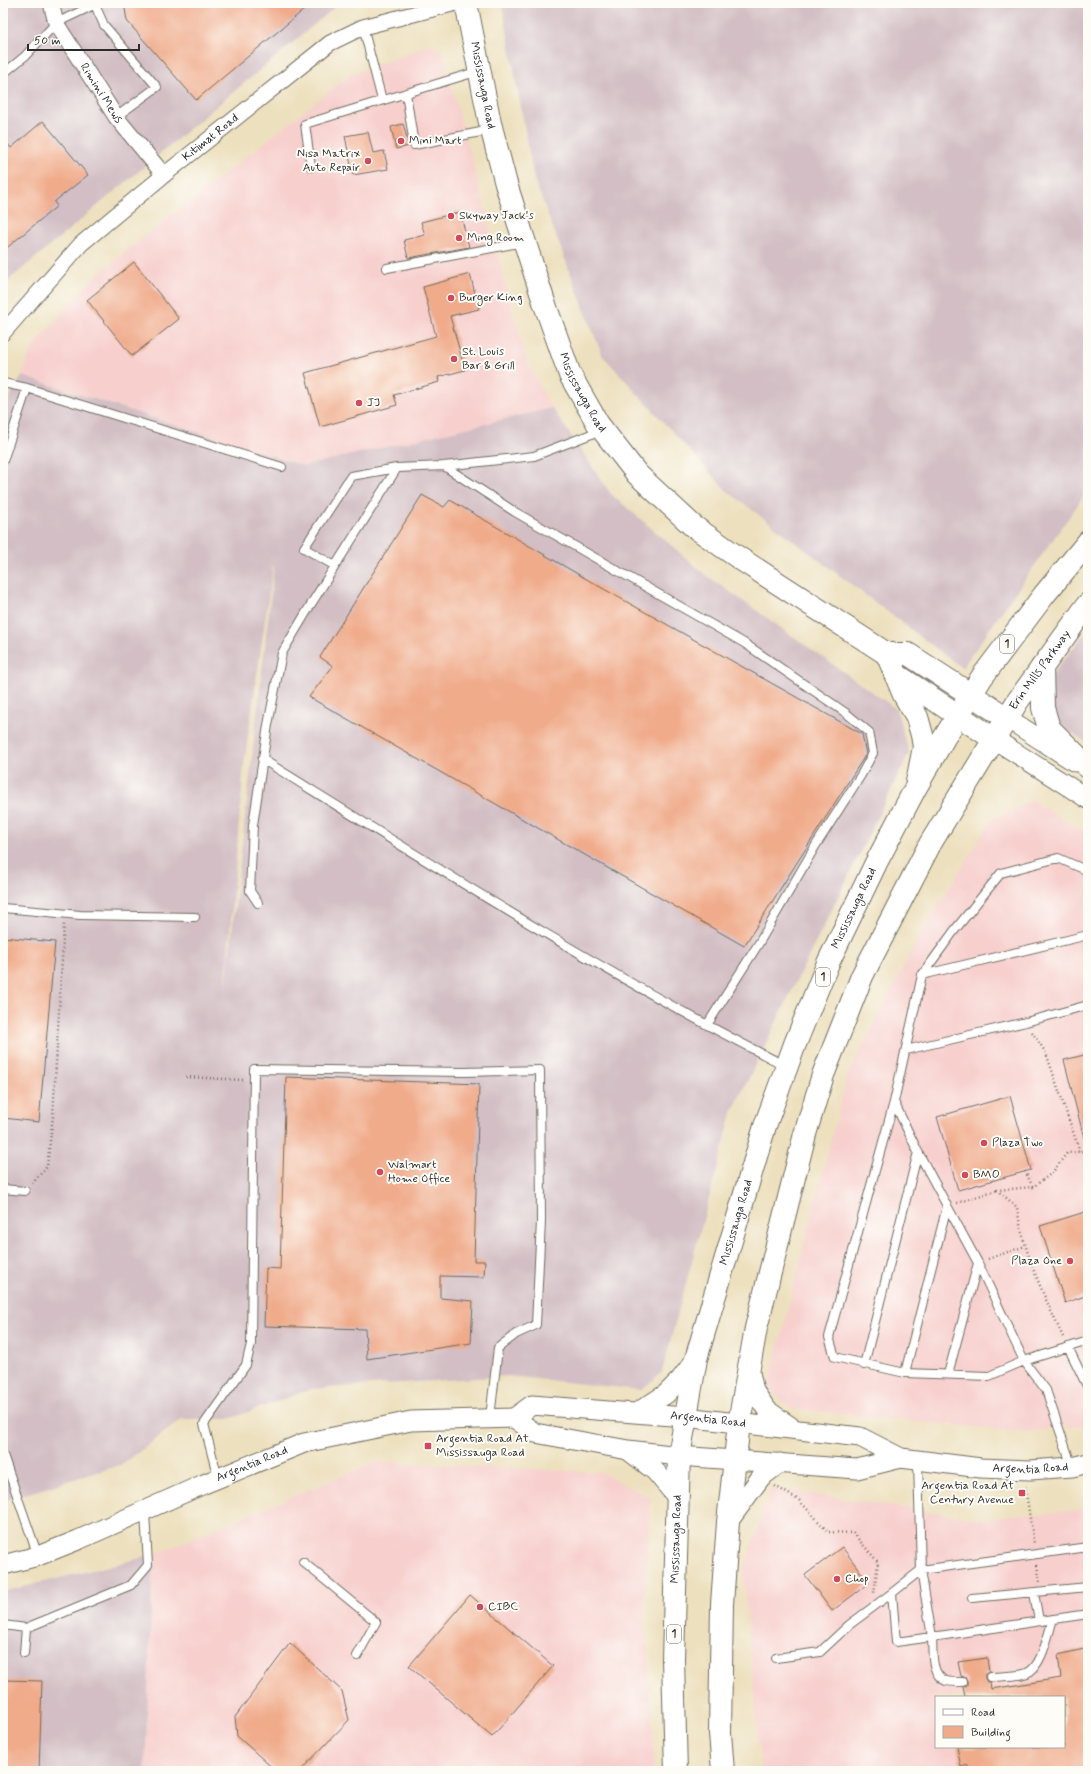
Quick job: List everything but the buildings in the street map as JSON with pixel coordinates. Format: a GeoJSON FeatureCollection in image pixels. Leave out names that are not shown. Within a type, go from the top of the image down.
{"type":"FeatureCollection","features":[{"type":"Feature","properties":{"kind":"main road","name":"Mississauga Road"},"geometry":{"type":"LineString","coordinates":[[466,3],[478,71],[492,130],[524,242],[570,375],[603,430],[636,474],[693,526],[739,558],[887,654]]}},
{"type":"Feature","properties":{"kind":"main road","name":"1"},"geometry":{"type":"LineString","coordinates":[[972,694],[1044,595],[1088,542]]}},
{"type":"Feature","properties":{"kind":"main road","name":"Erin Mills Parkway"},"geometry":{"type":"LineString","coordinates":[[1007,718],[1088,604]]}},
{"type":"Feature","properties":{"kind":"main road"},"geometry":{"type":"LineString","coordinates":[[723,1771],[720,1733],[721,1633],[728,1522],[739,1423],[756,1328],[805,1134],[823,1075],[862,976],[930,844],[1007,718],[908,654],[887,654],[895,674],[917,717],[922,735],[924,747],[916,787]]}},
{"type":"Feature","properties":{"kind":"main road"},"geometry":{"type":"LineString","coordinates":[[1042,667],[1043,708],[1049,728],[1088,769]]}},
{"type":"Feature","properties":{"kind":"main road"},"geometry":{"type":"LineString","coordinates":[[895,674],[994,739]]}},
{"type":"Feature","properties":{"kind":"main road","name":"Mississauga Road"},"geometry":{"type":"LineString","coordinates":[[676,1771],[673,1659],[679,1456],[696,1359],[749,1176],[787,1066],[828,963],[876,863],[916,787],[972,694]]}},
{"type":"Feature","properties":{"kind":"street","name":"Rimini Mews"},"geometry":{"type":"LineString","coordinates":[[51,3],[56,23],[116,118],[164,175]]}},
{"type":"Feature","properties":{"kind":"street","name":"Kitimat Road"},"geometry":{"type":"LineString","coordinates":[[3,333],[81,244],[164,175],[330,43],[363,27],[456,3]]}},
{"type":"Feature","properties":{"kind":"street"},"geometry":{"type":"LineString","coordinates":[[1007,718],[1088,769]]}},
{"type":"Feature","properties":{"kind":"street"},"geometry":{"type":"LineString","coordinates":[[994,739],[1088,800]]}},
{"type":"Feature","properties":{"kind":"street"},"geometry":{"type":"LineString","coordinates":[[638,1412],[666,1394],[680,1380],[696,1359]]}},
{"type":"Feature","properties":{"kind":"street"},"geometry":{"type":"LineString","coordinates":[[749,1366],[754,1391],[767,1410],[795,1430]]}},
{"type":"Feature","properties":{"kind":"street","name":"Argentia Road"},"geometry":{"type":"LineString","coordinates":[[514,1418],[532,1405],[638,1412],[860,1438],[910,1459],[981,1468],[1023,1470],[1080,1465]]}},
{"type":"Feature","properties":{"kind":"street","name":"Argentia Road"},"geometry":{"type":"LineString","coordinates":[[3,1565],[38,1556],[145,1512],[218,1479],[304,1443],[411,1421],[514,1418],[535,1433],[628,1450],[679,1456],[857,1469],[910,1459]]}},
{"type":"Feature","properties":{"kind":"street"},"geometry":{"type":"LineString","coordinates":[[628,1450],[655,1470],[677,1498]]}},
{"type":"Feature","properties":{"kind":"street"},"geometry":{"type":"LineString","coordinates":[[728,1522],[761,1477],[780,1463]]}},
{"type":"Feature","properties":{"kind":"lane"},"geometry":{"type":"LineString","coordinates":[[3,74],[25,56],[56,23],[94,4],[104,25],[157,87],[116,118]]}},
{"type":"Feature","properties":{"kind":"lane"},"geometry":{"type":"LineString","coordinates":[[363,27],[382,100]]}},
{"type":"Feature","properties":{"kind":"lane"},"geometry":{"type":"LineString","coordinates":[[311,167],[305,124],[478,71]]}},
{"type":"Feature","properties":{"kind":"lane"},"geometry":{"type":"LineString","coordinates":[[406,92],[414,145],[492,130]]}},
{"type":"Feature","properties":{"kind":"lane"},"geometry":{"type":"LineString","coordinates":[[387,268],[524,242]]}},
{"type":"Feature","properties":{"kind":"lane"},"geometry":{"type":"LineString","coordinates":[[3,383],[27,388],[282,467]]}},
{"type":"Feature","properties":{"kind":"lane"},"geometry":{"type":"LineString","coordinates":[[3,461],[27,388]]}},
{"type":"Feature","properties":{"kind":"lane"},"geometry":{"type":"LineString","coordinates":[[335,566],[304,548],[351,476],[397,468],[444,466],[534,456],[603,430]]}},
{"type":"Feature","properties":{"kind":"lane"},"geometry":{"type":"LineString","coordinates":[[444,466],[515,512],[744,643],[846,713],[869,732],[873,753],[861,776],[816,845],[759,943],[707,1026]]}},
{"type":"Feature","properties":{"kind":"lane"},"geometry":{"type":"LineString","coordinates":[[258,903],[250,891],[253,825],[262,759],[282,653],[397,468]]}},
{"type":"Feature","properties":{"kind":"lane"},"geometry":{"type":"LineString","coordinates":[[262,759],[515,915],[707,1026],[787,1066]]}},
{"type":"Feature","properties":{"kind":"lane"},"geometry":{"type":"LineString","coordinates":[[1088,871],[1058,858],[1001,873],[954,931],[922,975],[894,1102],[829,1337],[835,1357],[864,1365],[905,1373],[989,1376],[1024,1362],[1088,1341]]}},
{"type":"Feature","properties":{"kind":"lane"},"geometry":{"type":"LineString","coordinates":[[3,908],[65,913],[195,917]]}},
{"type":"Feature","properties":{"kind":"lane"},"geometry":{"type":"LineString","coordinates":[[922,975],[1088,935]]}},
{"type":"Feature","properties":{"kind":"lane"},"geometry":{"type":"LineString","coordinates":[[906,1050],[1026,1022],[1088,1005]]}},
{"type":"Feature","properties":{"kind":"lane"},"geometry":{"type":"LineString","coordinates":[[218,1479],[204,1424],[246,1365],[251,1344],[254,1069],[464,1072],[540,1070],[541,1221],[536,1325],[516,1334],[498,1348],[490,1418]]}},
{"type":"Feature","properties":{"kind":"lane"},"geometry":{"type":"LineString","coordinates":[[894,1102],[918,1152],[978,1263],[1024,1362],[1046,1390],[1080,1465]]}},
{"type":"Feature","properties":{"kind":"lane"},"geometry":{"type":"LineString","coordinates":[[864,1365],[918,1152]]}},
{"type":"Feature","properties":{"kind":"lane"},"geometry":{"type":"LineString","coordinates":[[3,1188],[25,1191]]}},
{"type":"Feature","properties":{"kind":"lane"},"geometry":{"type":"LineString","coordinates":[[905,1373],[947,1206]]}},
{"type":"Feature","properties":{"kind":"lane"},"geometry":{"type":"LineString","coordinates":[[948,1374],[978,1263]]}},
{"type":"Feature","properties":{"kind":"lane"},"geometry":{"type":"LineString","coordinates":[[1068,1347],[1088,1388]]}},
{"type":"Feature","properties":{"kind":"lane"},"geometry":{"type":"LineString","coordinates":[[910,1459],[921,1570],[932,1637],[935,1670],[939,1676],[946,1681],[962,1682]]}},
{"type":"Feature","properties":{"kind":"lane"},"geometry":{"type":"LineString","coordinates":[[4,1460],[38,1556]]}},
{"type":"Feature","properties":{"kind":"lane"},"geometry":{"type":"LineString","coordinates":[[3,1625],[26,1628],[131,1585],[148,1565],[145,1512]]}},
{"type":"Feature","properties":{"kind":"lane"},"geometry":{"type":"LineString","coordinates":[[776,1658],[820,1652],[873,1606],[921,1570],[1088,1547]]}},
{"type":"Feature","properties":{"kind":"lane"},"geometry":{"type":"LineString","coordinates":[[303,1562],[376,1622],[357,1656]]}},
{"type":"Feature","properties":{"kind":"lane"},"geometry":{"type":"LineString","coordinates":[[972,1598],[1038,1593],[1088,1587]]}},
{"type":"Feature","properties":{"kind":"lane"},"geometry":{"type":"LineString","coordinates":[[892,1593],[896,1642],[1088,1614]]}},
{"type":"Feature","properties":{"kind":"lane"},"geometry":{"type":"LineString","coordinates":[[1038,1593],[1040,1621]]}},
{"type":"Feature","properties":{"kind":"lane"},"geometry":{"type":"LineString","coordinates":[[990,1677],[1026,1674],[1032,1670],[1038,1664],[1053,1619]]}},
{"type":"Feature","properties":{"kind":"lane"},"geometry":{"type":"LineString","coordinates":[[24,1653],[26,1628]]}},
{"type":"Feature","properties":{"kind":"path"},"geometry":{"type":"LineString","coordinates":[[25,1191],[47,1167],[53,1116],[65,913]]}},
{"type":"Feature","properties":{"kind":"path"},"geometry":{"type":"LineString","coordinates":[[1026,1022],[1046,1053],[1080,1152]]}},
{"type":"Feature","properties":{"kind":"path"},"geometry":{"type":"LineString","coordinates":[[186,1077],[253,1080]]}},
{"type":"Feature","properties":{"kind":"path"},"geometry":{"type":"LineString","coordinates":[[947,1206],[997,1190],[1033,1187],[1052,1172],[1067,1153],[1088,1151]]}},
{"type":"Feature","properties":{"kind":"path"},"geometry":{"type":"LineString","coordinates":[[1025,1171],[1033,1187]]}},
{"type":"Feature","properties":{"kind":"path"},"geometry":{"type":"LineString","coordinates":[[997,1190],[1017,1207],[1020,1233],[1050,1308],[1068,1347]]}},
{"type":"Feature","properties":{"kind":"path"},"geometry":{"type":"LineString","coordinates":[[978,1263],[1025,1246]]}},
{"type":"Feature","properties":{"kind":"path"},"geometry":{"type":"LineString","coordinates":[[1023,1470],[1036,1554],[1038,1593]]}},
{"type":"Feature","properties":{"kind":"path"},"geometry":{"type":"LineString","coordinates":[[761,1477],[798,1500],[828,1532],[853,1533],[878,1562],[873,1606]]}},
{"type":"Feature","properties":{"kind":"shaded area"},"geometry":{"type":"Polygon","coordinates":[[[3,3],[340,3],[3,285],[3,3]]]}},
{"type":"Feature","properties":{"kind":"shaded area"},"geometry":{"type":"Polygon","coordinates":[[[502,3],[1088,3],[1088,490],[962,668],[726,490],[602,355],[534,179],[502,3]]]}},
{"type":"Feature","properties":{"kind":"shaded area"},"geometry":{"type":"Polygon","coordinates":[[[431,45],[442,51],[527,363],[552,408],[304,466],[22,376],[31,349],[95,276],[350,75],[431,45]]]}},
{"type":"Feature","properties":{"kind":"shaded area"},"geometry":{"type":"Polygon","coordinates":[[[22,376],[304,466],[552,408],[611,494],[706,575],[896,709],[909,753],[733,1110],[662,1372],[641,1390],[508,1376],[311,1389],[229,1419],[182,1419],[123,1464],[3,1501],[3,409],[22,376]],[[274,566],[244,764],[224,1002],[274,566]]]}},
{"type":"Feature","properties":{"kind":"shaded area"},"geometry":{"type":"Polygon","coordinates":[[[1088,630],[1088,744],[1055,721],[1048,679],[1088,630]]]}},
{"type":"Feature","properties":{"kind":"shaded area"},"geometry":{"type":"Polygon","coordinates":[[[1031,800],[1088,834],[1088,1425],[1022,1432],[792,1409],[768,1388],[847,1077],[917,940],[991,821],[1031,800]]]}},
{"type":"Feature","properties":{"kind":"shaded area"},"geometry":{"type":"Polygon","coordinates":[[[375,1462],[600,1472],[651,1498],[644,1598],[655,1771],[145,1771],[153,1555],[375,1462]]]}},
{"type":"Feature","properties":{"kind":"shaded area"},"geometry":{"type":"Polygon","coordinates":[[[772,1488],[979,1519],[1088,1509],[1088,1771],[761,1771],[743,1571],[772,1488]]]}},
{"type":"Feature","properties":{"kind":"shaded area"},"geometry":{"type":"Polygon","coordinates":[[[153,1555],[145,1771],[3,1771],[3,1592],[153,1555]]]}},
{"type":"Feature","properties":{"kind":"place","name":"Mini Mart"},"geometry":{"type":"Point","coordinates":[401,141]}},
{"type":"Feature","properties":{"kind":"place","name":"Nisa Matrix Auto Repair"},"geometry":{"type":"Point","coordinates":[368,161]}},
{"type":"Feature","properties":{"kind":"place","name":"Skyway Jack's"},"geometry":{"type":"Point","coordinates":[451,216]}},
{"type":"Feature","properties":{"kind":"place","name":"Ming Room"},"geometry":{"type":"Point","coordinates":[459,238]}},
{"type":"Feature","properties":{"kind":"place","name":"Burger King"},"geometry":{"type":"Point","coordinates":[451,298]}},
{"type":"Feature","properties":{"kind":"place","name":"St. Louis Bar & Grill"},"geometry":{"type":"Point","coordinates":[454,359]}},
{"type":"Feature","properties":{"kind":"place","name":"JJ"},"geometry":{"type":"Point","coordinates":[359,403]}},
{"type":"Feature","properties":{"kind":"place","name":"Plaza Two"},"geometry":{"type":"Point","coordinates":[984,1143]}},
{"type":"Feature","properties":{"kind":"place","name":"Walmart Home Office"},"geometry":{"type":"Point","coordinates":[380,1172]}},
{"type":"Feature","properties":{"kind":"place","name":"BMO"},"geometry":{"type":"Point","coordinates":[965,1175]}},
{"type":"Feature","properties":{"kind":"place","name":"Plaza One"},"geometry":{"type":"Point","coordinates":[1070,1261]}},
{"type":"Feature","properties":{"kind":"place","name":"Argentia Road At Mississauga Road"},"geometry":{"type":"Point","coordinates":[428,1446]}},
{"type":"Feature","properties":{"kind":"place","name":"Argentia Road At Century Avenue"},"geometry":{"type":"Point","coordinates":[1022,1493]}},
{"type":"Feature","properties":{"kind":"place","name":"Chop"},"geometry":{"type":"Point","coordinates":[837,1579]}},
{"type":"Feature","properties":{"kind":"place","name":"CIBC"},"geometry":{"type":"Point","coordinates":[480,1607]}}]}
